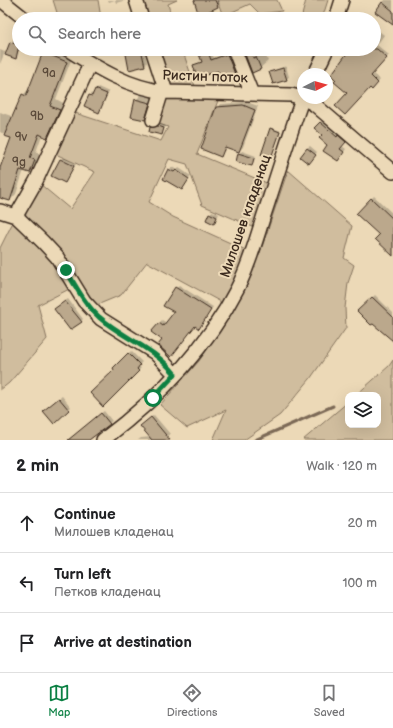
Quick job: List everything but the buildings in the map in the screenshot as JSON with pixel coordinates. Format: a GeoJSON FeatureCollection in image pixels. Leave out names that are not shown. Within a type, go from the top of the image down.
{"type":"FeatureCollection","features":[{"type":"Feature","properties":{"kind":"street"},"geometry":{"type":"LineString","coordinates":[[136,0],[140,12]]}},
{"type":"Feature","properties":{"kind":"street"},"geometry":{"type":"LineString","coordinates":[[338,12],[342,0]]}},
{"type":"Feature","properties":{"kind":"street"},"geometry":{"type":"LineString","coordinates":[[2,2],[16,12]]}},
{"type":"Feature","properties":{"kind":"street","name":"Ристин поток"},"geometry":{"type":"LineString","coordinates":[[78,56],[113,76],[134,84],[164,91],[297,95]]}},
{"type":"Feature","properties":{"kind":"street"},"geometry":{"type":"LineString","coordinates":[[153,120],[164,91],[154,56]]}},
{"type":"Feature","properties":{"kind":"street"},"geometry":{"type":"LineString","coordinates":[[237,56],[252,94]]}},
{"type":"Feature","properties":{"kind":"street"},"geometry":{"type":"LineString","coordinates":[[318,68],[324,56]]}},
{"type":"Feature","properties":{"kind":"street"},"geometry":{"type":"LineString","coordinates":[[16,216],[36,181],[90,64]]}},
{"type":"Feature","properties":{"kind":"street","name":"Милошев кладенац"},"geometry":{"type":"LineString","coordinates":[[103,440],[132,417],[175,374],[206,337],[237,289],[252,251],[301,104]]}},
{"type":"Feature","properties":{"kind":"street"},"geometry":{"type":"LineString","coordinates":[[313,104],[393,172]]}},
{"type":"Feature","properties":{"kind":"street"},"geometry":{"type":"LineString","coordinates":[[0,211],[16,216],[57,257],[92,310],[100,319],[155,354],[175,374]]}},
{"type":"Feature","properties":{"kind":"shaded area"},"geometry":{"type":"Polygon","coordinates":[[[53,0],[98,0],[100,12],[57,12],[53,0]]]}},
{"type":"Feature","properties":{"kind":"shaded area"},"geometry":{"type":"Polygon","coordinates":[[[136,0],[177,0],[168,4],[170,12],[140,12],[136,0]]]}},
{"type":"Feature","properties":{"kind":"shaded area"},"geometry":{"type":"Polygon","coordinates":[[[217,0],[277,0],[282,11],[258,12],[250,4],[232,12],[222,12],[217,0]]]}},
{"type":"Feature","properties":{"kind":"shaded area"},"geometry":{"type":"Polygon","coordinates":[[[306,0],[328,0],[324,12],[303,12],[306,0]]]}},
{"type":"Feature","properties":{"kind":"shaded area"},"geometry":{"type":"Polygon","coordinates":[[[154,56],[184,56],[197,92],[221,93],[197,154],[274,186],[260,230],[202,205],[187,164],[169,159],[149,202],[173,217],[259,256],[288,170],[352,226],[344,258],[354,265],[348,283],[345,308],[346,328],[310,379],[280,415],[244,440],[213,440],[226,410],[187,428],[160,405],[199,361],[234,309],[147,262],[121,295],[97,305],[58,254],[21,217],[40,184],[70,209],[95,172],[49,151],[69,111],[161,141],[168,127],[156,123],[166,92],[154,56]]]}},
{"type":"Feature","properties":{"kind":"shaded area"},"geometry":{"type":"Polygon","coordinates":[[[16,216],[75,286],[38,305],[47,339],[9,383],[0,390],[0,248],[16,216]]]}},
{"type":"Feature","properties":{"kind":"shaded area"},"geometry":{"type":"Polygon","coordinates":[[[393,360],[393,440],[303,440],[345,405],[345,428],[381,428],[381,392],[359,392],[389,366],[393,360]]]}},
{"type":"Feature","properties":{"kind":"waterway"},"geometry":{"type":"LineString","coordinates":[[255,440],[333,406]]}},
{"type":"Feature","properties":{"kind":"route"},"geometry":{"type":"LineString","coordinates":[[66,270],[84,300],[100,319],[155,354],[163,360],[175,374],[153,398]]}}]}
